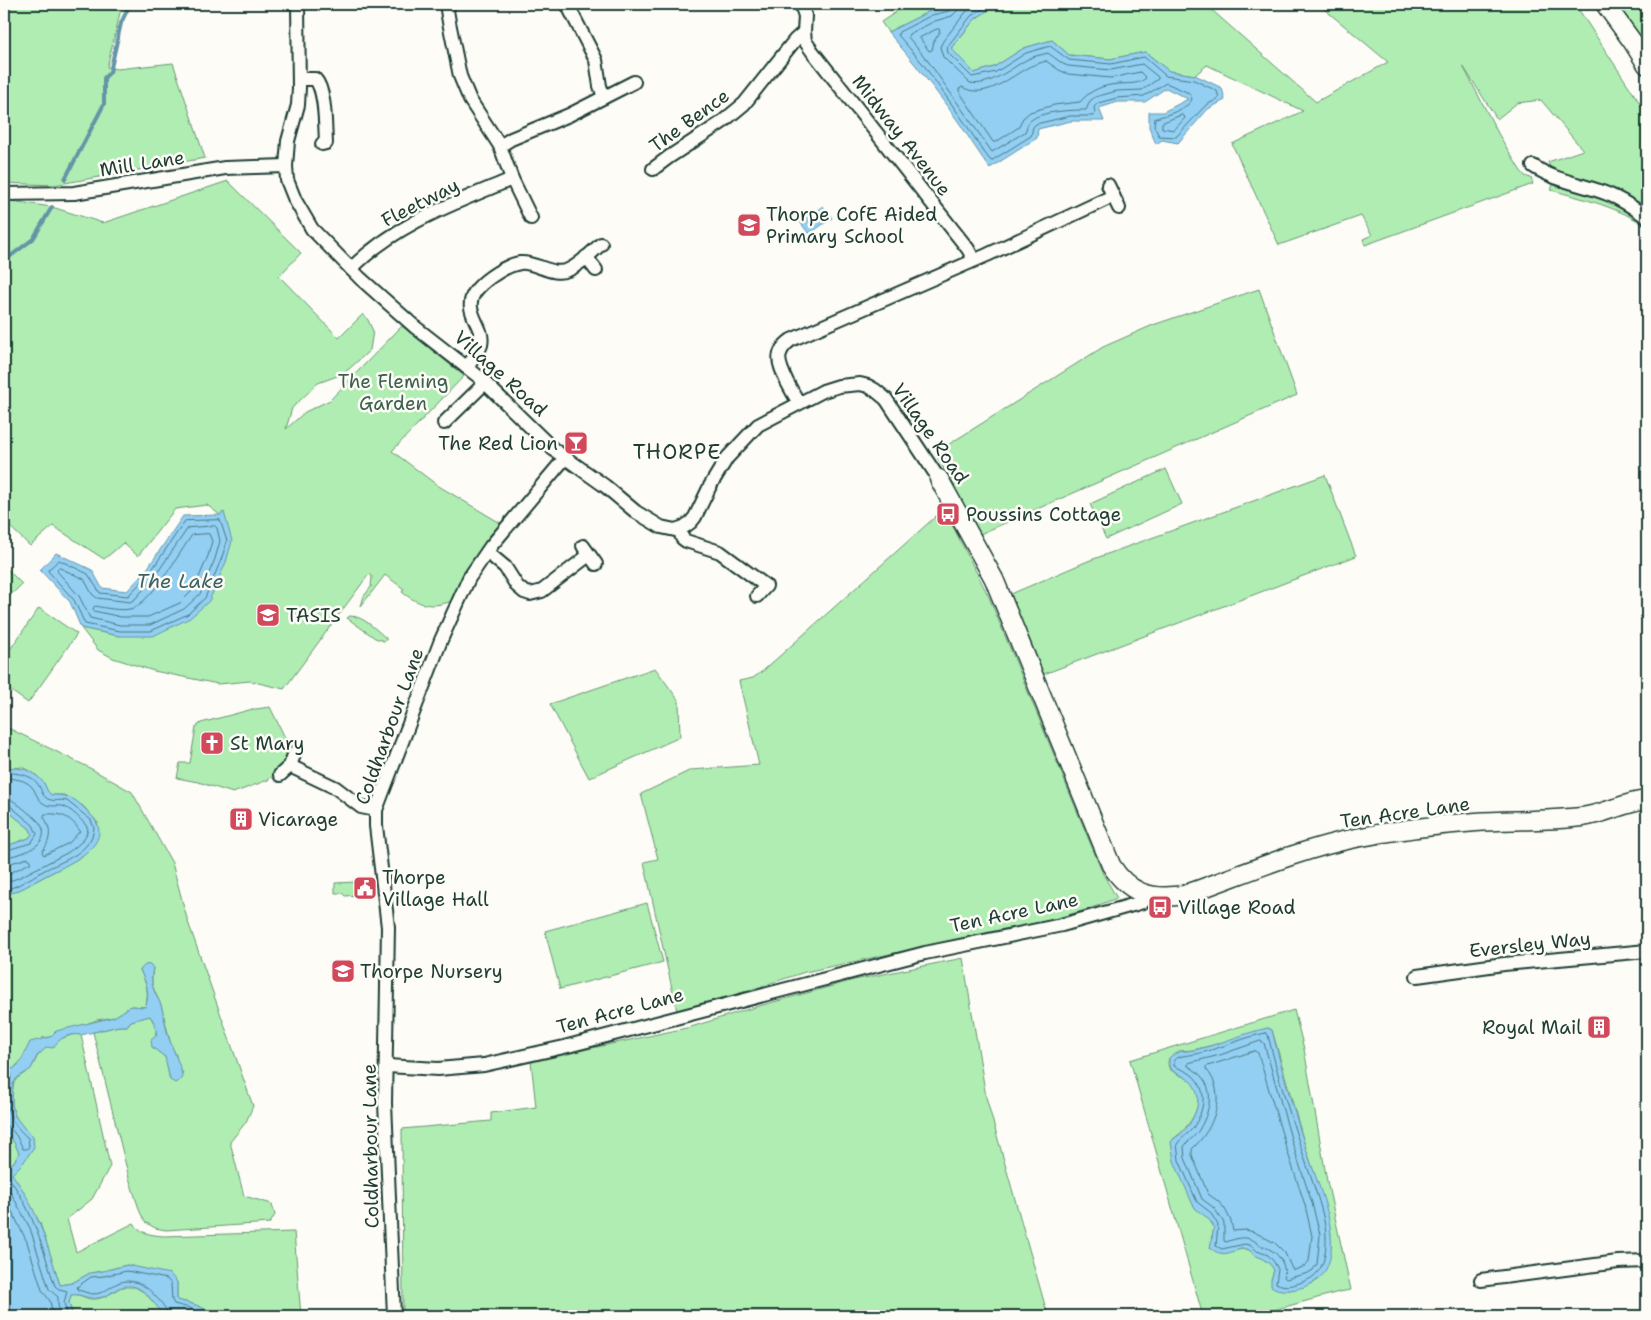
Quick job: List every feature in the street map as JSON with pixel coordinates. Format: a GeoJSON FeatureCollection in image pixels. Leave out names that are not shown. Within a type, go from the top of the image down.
{"type":"FeatureCollection","features":[{"type":"Feature","properties":{"kind":"street","name":"Village Road"},"geometry":{"type":"LineString","coordinates":[[298,4],[298,104],[288,142],[286,166],[287,180],[295,200],[312,229],[351,269],[415,327],[485,383],[553,449],[606,486],[636,512],[670,530],[687,526],[695,517],[727,458],[758,425],[823,391],[839,386],[860,384],[874,390],[890,406],[939,479],[994,579],[1111,865],[1124,883],[1149,896]]}},
{"type":"Feature","properties":{"kind":"street"},"geometry":{"type":"LineString","coordinates":[[448,4],[447,10],[460,76],[470,100],[500,146],[512,179],[531,218]]}},
{"type":"Feature","properties":{"kind":"street"},"geometry":{"type":"LineString","coordinates":[[567,4],[596,60],[600,86],[604,97]]}},
{"type":"Feature","properties":{"kind":"street"},"geometry":{"type":"LineString","coordinates":[[801,4],[805,16],[804,32]]}},
{"type":"Feature","properties":{"kind":"street"},"geometry":{"type":"LineString","coordinates":[[1605,4],[1632,40],[1647,65]]}},
{"type":"Feature","properties":{"kind":"street","name":"The Bence"},"geometry":{"type":"LineString","coordinates":[[653,169],[721,124],[744,104],[795,40],[804,32]]}},
{"type":"Feature","properties":{"kind":"street","name":"Midway Avenue"},"geometry":{"type":"LineString","coordinates":[[804,32],[805,41],[812,51],[968,249],[974,260]]}},
{"type":"Feature","properties":{"kind":"street"},"geometry":{"type":"LineString","coordinates":[[299,79],[315,79],[319,83],[326,143],[322,144]]}},
{"type":"Feature","properties":{"kind":"street"},"geometry":{"type":"LineString","coordinates":[[500,146],[511,139],[569,114],[634,82]]}},
{"type":"Feature","properties":{"kind":"street","name":"Mill Lane"},"geometry":{"type":"LineString","coordinates":[[4,194],[74,193],[225,168],[286,166]]}},
{"type":"Feature","properties":{"kind":"street"},"geometry":{"type":"LineString","coordinates":[[1532,166],[1555,179],[1610,195],[1629,204],[1647,217]]}},
{"type":"Feature","properties":{"kind":"street","name":"Fleetway"},"geometry":{"type":"LineString","coordinates":[[351,269],[363,257],[400,230],[423,217],[512,179]]}},
{"type":"Feature","properties":{"kind":"street"},"geometry":{"type":"LineString","coordinates":[[799,402],[795,398],[780,367],[779,355],[786,344],[798,336],[974,260],[1113,196]]}},
{"type":"Feature","properties":{"kind":"street"},"geometry":{"type":"LineString","coordinates":[[466,368],[476,355],[481,344],[481,333],[474,320],[470,306],[472,297],[483,283],[500,271],[520,263],[558,272],[567,270],[601,244]]}},
{"type":"Feature","properties":{"kind":"street"},"geometry":{"type":"LineString","coordinates":[[586,257],[596,270]]}},
{"type":"Feature","properties":{"kind":"street"},"geometry":{"type":"LineString","coordinates":[[444,423],[485,383]]}},
{"type":"Feature","properties":{"kind":"street","name":"Coldharbour Lane"},"geometry":{"type":"LineString","coordinates":[[394,1316],[385,1102],[388,927],[376,826],[376,810],[441,640],[469,578],[487,552],[565,458]]}},
{"type":"Feature","properties":{"kind":"street"},"geometry":{"type":"LineString","coordinates":[[680,529],[682,538],[686,541],[720,552],[766,586],[758,596]]}},
{"type":"Feature","properties":{"kind":"street"},"geometry":{"type":"LineString","coordinates":[[487,552],[505,567],[517,586],[530,594],[542,591],[589,555]]}},
{"type":"Feature","properties":{"kind":"street"},"geometry":{"type":"LineString","coordinates":[[295,752],[285,771],[336,788],[361,807],[376,810]]}},
{"type":"Feature","properties":{"kind":"street","name":"Ten Acre Lane"},"geometry":{"type":"LineString","coordinates":[[387,1066],[438,1069],[484,1065],[564,1047],[925,953],[1062,925],[1143,902],[1149,896],[1174,897],[1184,895],[1301,853],[1357,838],[1440,825],[1583,816],[1609,811],[1633,801],[1647,800]]}},
{"type":"Feature","properties":{"kind":"street","name":"Eversley Way"},"geometry":{"type":"LineString","coordinates":[[1418,976],[1504,964],[1647,951]]}},
{"type":"Feature","properties":{"kind":"street"},"geometry":{"type":"LineString","coordinates":[[1481,1280],[1618,1262],[1647,1261]]}},
{"type":"Feature","properties":{"kind":"green space"},"geometry":{"type":"Polygon","coordinates":[[[4,4],[125,4],[121,9],[107,67],[117,69],[173,63],[205,158],[54,185],[4,183],[4,4]]]}},
{"type":"Feature","properties":{"kind":"green space"},"geometry":{"type":"Polygon","coordinates":[[[908,4],[949,4],[930,11],[888,32],[881,22],[908,4]]]}},
{"type":"Feature","properties":{"kind":"green space"},"geometry":{"type":"Polygon","coordinates":[[[998,4],[1205,4],[1316,102],[1388,62],[1318,4],[1575,4],[1645,111],[1647,111],[1647,227],[1613,209],[1551,190],[1555,179],[1548,162],[1583,150],[1541,100],[1517,103],[1497,119],[1463,66],[1499,135],[1520,170],[1525,176],[1531,178],[1533,184],[1365,245],[1363,239],[1372,235],[1361,216],[1279,245],[1232,144],[1303,111],[1207,65],[1195,75],[1169,71],[1145,52],[1110,59],[1069,55],[1052,40],[1024,48],[994,67],[974,73],[951,49],[975,19],[998,4]]]}},
{"type":"Feature","properties":{"kind":"green space"},"geometry":{"type":"Polygon","coordinates":[[[1618,4],[1647,4],[1647,48],[1618,4]]]}},
{"type":"Feature","properties":{"kind":"green space","name":"The Fleming Garden"},"geometry":{"type":"Polygon","coordinates":[[[228,181],[301,253],[279,276],[339,338],[363,314],[373,331],[370,350],[340,375],[318,383],[292,408],[286,429],[305,412],[330,400],[402,326],[464,376],[392,451],[437,485],[512,530],[455,600],[447,603],[427,605],[415,601],[402,592],[404,589],[385,575],[361,606],[364,596],[371,587],[372,576],[369,574],[284,689],[250,681],[218,684],[154,671],[113,658],[98,650],[81,628],[119,636],[224,512],[220,515],[207,505],[175,509],[138,556],[123,543],[104,559],[53,526],[30,546],[4,521],[4,200],[52,207],[103,223],[228,181]]]}},
{"type":"Feature","properties":{"kind":"green space"},"geometry":{"type":"Polygon","coordinates":[[[1259,289],[1297,395],[980,534],[935,453],[1103,347],[1153,325],[1259,289]]]}},
{"type":"Feature","properties":{"kind":"green space"},"geometry":{"type":"Polygon","coordinates":[[[1166,469],[1182,504],[1106,539],[1090,504],[1166,469]]]}},
{"type":"Feature","properties":{"kind":"green space"},"geometry":{"type":"Polygon","coordinates":[[[1325,475],[1356,556],[1044,674],[1011,594],[1088,561],[1325,475]]]}},
{"type":"Feature","properties":{"kind":"green space"},"geometry":{"type":"Polygon","coordinates":[[[944,509],[989,597],[1103,874],[1117,898],[1089,909],[1050,920],[805,972],[713,1002],[677,1011],[644,862],[658,859],[641,794],[691,770],[759,765],[739,681],[753,678],[764,670],[944,509]]]}},
{"type":"Feature","properties":{"kind":"green space"},"geometry":{"type":"Polygon","coordinates":[[[4,566],[22,584],[4,602],[4,566]]]}},
{"type":"Feature","properties":{"kind":"green space"},"geometry":{"type":"Polygon","coordinates":[[[39,608],[77,634],[28,703],[4,686],[4,658],[39,608]]]}},
{"type":"Feature","properties":{"kind":"green space"},"geometry":{"type":"Polygon","coordinates":[[[350,616],[365,621],[386,640],[375,638],[347,618],[350,616]]]}},
{"type":"Feature","properties":{"kind":"green space"},"geometry":{"type":"Polygon","coordinates":[[[655,668],[679,701],[680,737],[589,778],[550,704],[655,668]]]}},
{"type":"Feature","properties":{"kind":"green space"},"geometry":{"type":"Polygon","coordinates":[[[270,707],[291,750],[284,766],[268,780],[233,793],[198,782],[177,778],[180,763],[190,763],[196,727],[201,723],[249,710],[270,707]]]}},
{"type":"Feature","properties":{"kind":"green space"},"geometry":{"type":"Polygon","coordinates":[[[4,726],[88,767],[132,792],[172,863],[188,922],[253,1106],[246,1122],[230,1142],[244,1196],[272,1204],[275,1215],[270,1223],[166,1230],[155,1228],[145,1222],[140,1212],[129,1178],[93,1032],[127,1026],[131,1021],[150,1016],[156,1032],[152,1047],[165,1057],[170,1080],[183,1073],[178,1066],[161,1005],[152,985],[153,968],[140,970],[147,988],[145,1007],[131,1006],[114,1017],[97,1020],[51,1037],[42,1038],[13,1069],[7,1066],[4,1060],[4,895],[23,888],[81,857],[95,843],[98,823],[83,806],[64,795],[48,793],[44,783],[35,774],[22,767],[13,768],[4,765],[4,726]]]}},
{"type":"Feature","properties":{"kind":"green space"},"geometry":{"type":"Polygon","coordinates":[[[4,808],[30,829],[32,834],[29,838],[4,847],[4,808]]]}},
{"type":"Feature","properties":{"kind":"green space"},"geometry":{"type":"Polygon","coordinates":[[[355,882],[356,895],[345,896],[342,893],[335,893],[335,883],[355,882]]]}},
{"type":"Feature","properties":{"kind":"green space"},"geometry":{"type":"Polygon","coordinates":[[[647,903],[663,962],[560,989],[545,931],[647,903]]]}},
{"type":"Feature","properties":{"kind":"green space"},"geometry":{"type":"Polygon","coordinates":[[[963,958],[986,1097],[1048,1316],[403,1316],[402,1129],[491,1121],[491,1113],[536,1107],[531,1061],[691,1027],[854,980],[963,958]]]}},
{"type":"Feature","properties":{"kind":"green space"},"geometry":{"type":"Polygon","coordinates":[[[1294,1010],[1304,1049],[1327,1181],[1351,1290],[1252,1316],[1203,1316],[1130,1060],[1294,1010]],[[1268,1028],[1217,1044],[1193,1050],[1179,1051],[1169,1058],[1168,1064],[1172,1071],[1191,1081],[1197,1090],[1198,1098],[1195,1114],[1185,1128],[1173,1139],[1195,1208],[1206,1215],[1214,1227],[1211,1238],[1222,1254],[1249,1250],[1270,1265],[1274,1270],[1271,1280],[1285,1291],[1314,1283],[1331,1234],[1323,1200],[1303,1139],[1272,1030],[1268,1028]]]}},
{"type":"Feature","properties":{"kind":"green space"},"geometry":{"type":"Polygon","coordinates":[[[76,1034],[81,1035],[110,1166],[92,1199],[67,1219],[76,1252],[134,1223],[143,1232],[164,1236],[294,1232],[301,1316],[213,1316],[201,1307],[177,1300],[177,1282],[127,1265],[90,1273],[72,1283],[60,1285],[40,1223],[12,1174],[23,1163],[33,1136],[16,1118],[12,1093],[16,1079],[33,1066],[37,1057],[45,1048],[60,1039],[76,1034]]]}},
{"type":"Feature","properties":{"kind":"green space"},"geometry":{"type":"Polygon","coordinates":[[[4,1128],[19,1153],[14,1162],[6,1168],[4,1166],[4,1128]]]}},
{"type":"Feature","properties":{"kind":"green space"},"geometry":{"type":"Polygon","coordinates":[[[121,1287],[135,1287],[145,1293],[166,1316],[73,1316],[69,1303],[71,1295],[79,1295],[91,1299],[99,1298],[107,1296],[121,1287]]]}},
{"type":"Feature","properties":{"kind":"water"},"geometry":{"type":"Polygon","coordinates":[[[949,4],[998,4],[975,19],[951,48],[974,73],[994,67],[1024,48],[1052,40],[1069,55],[1110,59],[1145,52],[1169,71],[1195,75],[1222,88],[1225,100],[1208,109],[1178,143],[1162,140],[1156,144],[1149,127],[1149,112],[1163,112],[1188,99],[1166,88],[1145,102],[1118,102],[1099,108],[1104,121],[1071,121],[1038,129],[1037,138],[990,168],[943,100],[888,32],[930,11],[949,4]]]}},
{"type":"Feature","properties":{"kind":"water"},"geometry":{"type":"Polygon","coordinates":[[[823,206],[832,218],[809,234],[800,222],[823,206]]]}},
{"type":"Feature","properties":{"kind":"water","name":"The Lake"},"geometry":{"type":"Polygon","coordinates":[[[224,512],[232,541],[226,562],[209,601],[190,618],[153,636],[119,636],[81,628],[70,602],[40,570],[56,553],[92,570],[102,588],[127,591],[145,572],[183,516],[220,515],[224,512]]]}},
{"type":"Feature","properties":{"kind":"water"},"geometry":{"type":"Polygon","coordinates":[[[4,765],[29,771],[41,780],[50,794],[68,797],[76,801],[97,823],[99,833],[95,843],[78,859],[15,892],[4,895],[4,847],[29,838],[32,834],[30,829],[4,808],[4,765]]]}},
{"type":"Feature","properties":{"kind":"water"},"geometry":{"type":"Polygon","coordinates":[[[150,964],[153,968],[154,992],[161,1005],[168,1036],[180,1067],[182,1079],[175,1083],[170,1080],[165,1057],[152,1047],[151,1040],[157,1035],[154,1022],[150,1016],[131,1021],[127,1026],[65,1037],[58,1041],[53,1048],[47,1047],[37,1056],[31,1069],[17,1078],[13,1084],[12,1103],[14,1115],[33,1136],[34,1147],[23,1163],[12,1174],[29,1200],[46,1241],[60,1285],[72,1283],[90,1273],[127,1265],[170,1274],[177,1282],[177,1300],[201,1307],[213,1316],[166,1316],[141,1290],[127,1286],[98,1298],[71,1295],[69,1303],[73,1316],[4,1316],[4,1166],[6,1168],[14,1162],[19,1153],[4,1128],[4,1060],[7,1066],[13,1069],[20,1063],[30,1042],[50,1037],[56,1031],[114,1017],[131,1006],[145,1007],[148,993],[140,970],[145,965],[150,964]]]}},
{"type":"Feature","properties":{"kind":"water"},"geometry":{"type":"Polygon","coordinates":[[[1268,1028],[1272,1030],[1308,1155],[1319,1184],[1331,1235],[1330,1259],[1324,1273],[1319,1279],[1304,1287],[1287,1290],[1279,1290],[1271,1286],[1274,1270],[1268,1263],[1249,1250],[1240,1249],[1222,1253],[1210,1248],[1214,1227],[1209,1219],[1193,1205],[1174,1161],[1171,1142],[1183,1132],[1191,1121],[1198,1101],[1195,1088],[1191,1082],[1169,1067],[1169,1058],[1177,1052],[1203,1048],[1268,1028]]]}},
{"type":"Feature","properties":{"kind":"waterway"},"geometry":{"type":"LineString","coordinates":[[65,179],[104,104],[104,78],[110,72],[121,23],[130,4]]}},
{"type":"Feature","properties":{"kind":"waterway"},"geometry":{"type":"LineString","coordinates":[[4,261],[33,239],[52,207]]}},
{"type":"Feature","properties":{"kind":"place","name":"Thorpe CofE Aided Primary School"},"geometry":{"type":"Point","coordinates":[749,225]}},
{"type":"Feature","properties":{"kind":"place","name":"The Red Lion"},"geometry":{"type":"Point","coordinates":[576,443]}},
{"type":"Feature","properties":{"kind":"place","name":"Poussins Cottage"},"geometry":{"type":"Point","coordinates":[948,514]}},
{"type":"Feature","properties":{"kind":"place","name":"TASIS"},"geometry":{"type":"Point","coordinates":[268,615]}},
{"type":"Feature","properties":{"kind":"place","name":"St Mary"},"geometry":{"type":"Point","coordinates":[212,743]}},
{"type":"Feature","properties":{"kind":"place","name":"Vicarage"},"geometry":{"type":"Point","coordinates":[241,819]}},
{"type":"Feature","properties":{"kind":"place","name":"Thorpe Village Hall"},"geometry":{"type":"Point","coordinates":[365,888]}},
{"type":"Feature","properties":{"kind":"place","name":"Village Road"},"geometry":{"type":"Point","coordinates":[1160,907]}},
{"type":"Feature","properties":{"kind":"place","name":"Thorpe Nursery"},"geometry":{"type":"Point","coordinates":[343,971]}},
{"type":"Feature","properties":{"kind":"place","name":"Royal Mail"},"geometry":{"type":"Point","coordinates":[1599,1027]}},
{"type":"Feature","properties":{"kind":"district","name":"THORPE"},"geometry":{"type":"Point","coordinates":[677,452]}}]}
